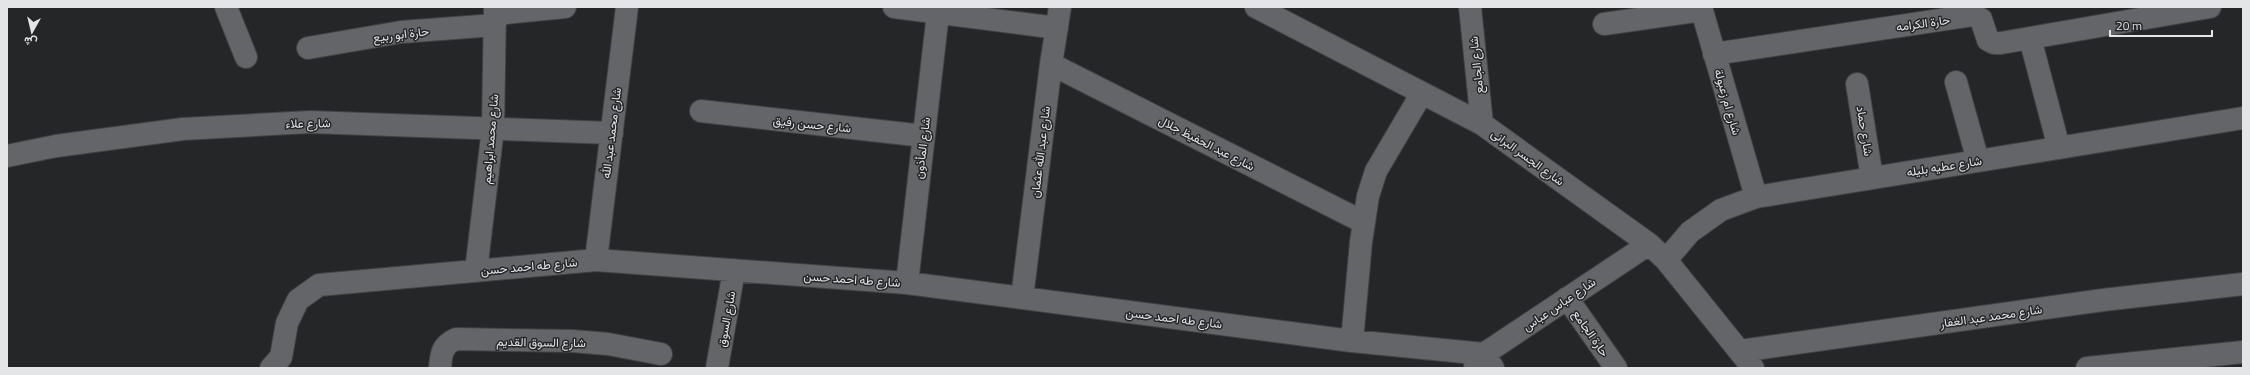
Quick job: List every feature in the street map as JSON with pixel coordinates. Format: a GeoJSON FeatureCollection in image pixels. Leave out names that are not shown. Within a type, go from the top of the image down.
{"type":"FeatureCollection","features":[{"type":"Feature","properties":{"kind":"street"},"geometry":{"type":"LineString","coordinates":[[226,7],[246,57]]}},
{"type":"Feature","properties":{"kind":"street"},"geometry":{"type":"LineString","coordinates":[[495,15],[565,7]]}},
{"type":"Feature","properties":{"kind":"street","name":"شارع محمد عبد الله"},"geometry":{"type":"LineString","coordinates":[[596,260],[627,7]]}},
{"type":"Feature","properties":{"kind":"street"},"geometry":{"type":"LineString","coordinates":[[894,7],[1056,28]]}},
{"type":"Feature","properties":{"kind":"street","name":"شارع عبد الله عثمان"},"geometry":{"type":"LineString","coordinates":[[1022,298],[1050,64],[1060,7]]}},
{"type":"Feature","properties":{"kind":"street","name":"شارع الجسر البرانى"},"geometry":{"type":"LineString","coordinates":[[1256,7],[1482,124],[1649,244],[1666,260],[1753,368]]}},
{"type":"Feature","properties":{"kind":"street","name":"شارع الجامع"},"geometry":{"type":"LineString","coordinates":[[1470,7],[1482,124]]}},
{"type":"Feature","properties":{"kind":"street","name":"حارة الكرامه"},"geometry":{"type":"LineString","coordinates":[[1714,54],[1973,15],[1981,19],[1988,40],[1994,43],[2210,7]]}},
{"type":"Feature","properties":{"kind":"street"},"geometry":{"type":"LineString","coordinates":[[1604,24],[1702,8]]}},
{"type":"Feature","properties":{"kind":"street","name":"شارع ام زعبولة"},"geometry":{"type":"LineString","coordinates":[[1702,8],[1756,196]]}},
{"type":"Feature","properties":{"kind":"street","name":"شارع المأذون"},"geometry":{"type":"LineString","coordinates":[[907,283],[938,13]]}},
{"type":"Feature","properties":{"kind":"street","name":"حارة ابو ربيع"},"geometry":{"type":"LineString","coordinates":[[308,48],[495,15]]}},
{"type":"Feature","properties":{"kind":"street","name":"شارع محمد ابراهيم"},"geometry":{"type":"LineString","coordinates":[[476,271],[493,128],[495,15]]}},
{"type":"Feature","properties":{"kind":"street"},"geometry":{"type":"LineString","coordinates":[[2030,38],[2059,148]]}},
{"type":"Feature","properties":{"kind":"street","name":"شارع عبد الحفيظ جلال"},"geometry":{"type":"LineString","coordinates":[[1050,64],[1363,222]]}},
{"type":"Feature","properties":{"kind":"street"},"geometry":{"type":"LineString","coordinates":[[1956,82],[1978,161]]}},
{"type":"Feature","properties":{"kind":"street","name":"شارع حماد"},"geometry":{"type":"LineString","coordinates":[[1857,84],[1872,178]]}},
{"type":"Feature","properties":{"kind":"street"},"geometry":{"type":"LineString","coordinates":[[1352,341],[1363,222],[1376,171],[1422,93]]}},
{"type":"Feature","properties":{"kind":"street","name":"شارع حسن رفيق"},"geometry":{"type":"LineString","coordinates":[[701,111],[924,136]]}},
{"type":"Feature","properties":{"kind":"street","name":"شارع عطيه بليله"},"geometry":{"type":"LineString","coordinates":[[1666,260],[1690,232],[1721,210],[1756,196],[2243,118]]}},
{"type":"Feature","properties":{"kind":"street","name":"شارع علاء"},"geometry":{"type":"LineString","coordinates":[[7,156],[56,146],[183,129],[310,122],[612,133]]}},
{"type":"Feature","properties":{"kind":"street","name":"شارع عباس عباس"},"geometry":{"type":"LineString","coordinates":[[1483,363],[1567,298],[1649,244]]}},
{"type":"Feature","properties":{"kind":"street","name":"شارع طه احمد حسن"},"geometry":{"type":"LineString","coordinates":[[271,368],[281,357],[287,323],[298,300],[319,285],[596,260],[907,283],[1352,341],[1483,363]]}},
{"type":"Feature","properties":{"kind":"street","name":"شارع السوق"},"geometry":{"type":"LineString","coordinates":[[718,368],[734,270]]}},
{"type":"Feature","properties":{"kind":"street","name":"شارع محمد عبد الغفار"},"geometry":{"type":"LineString","coordinates":[[1740,351],[2103,300],[2243,284]]}},
{"type":"Feature","properties":{"kind":"street","name":"حارة الجامع"},"geometry":{"type":"LineString","coordinates":[[1567,298],[1616,368]]}},
{"type":"Feature","properties":{"kind":"street","name":"شارع السوق القديم"},"geometry":{"type":"LineString","coordinates":[[440,368],[444,347],[456,339],[572,341],[608,344],[661,354]]}},
{"type":"Feature","properties":{"kind":"street"},"geometry":{"type":"LineString","coordinates":[[2087,368],[2243,352]]}}]}
